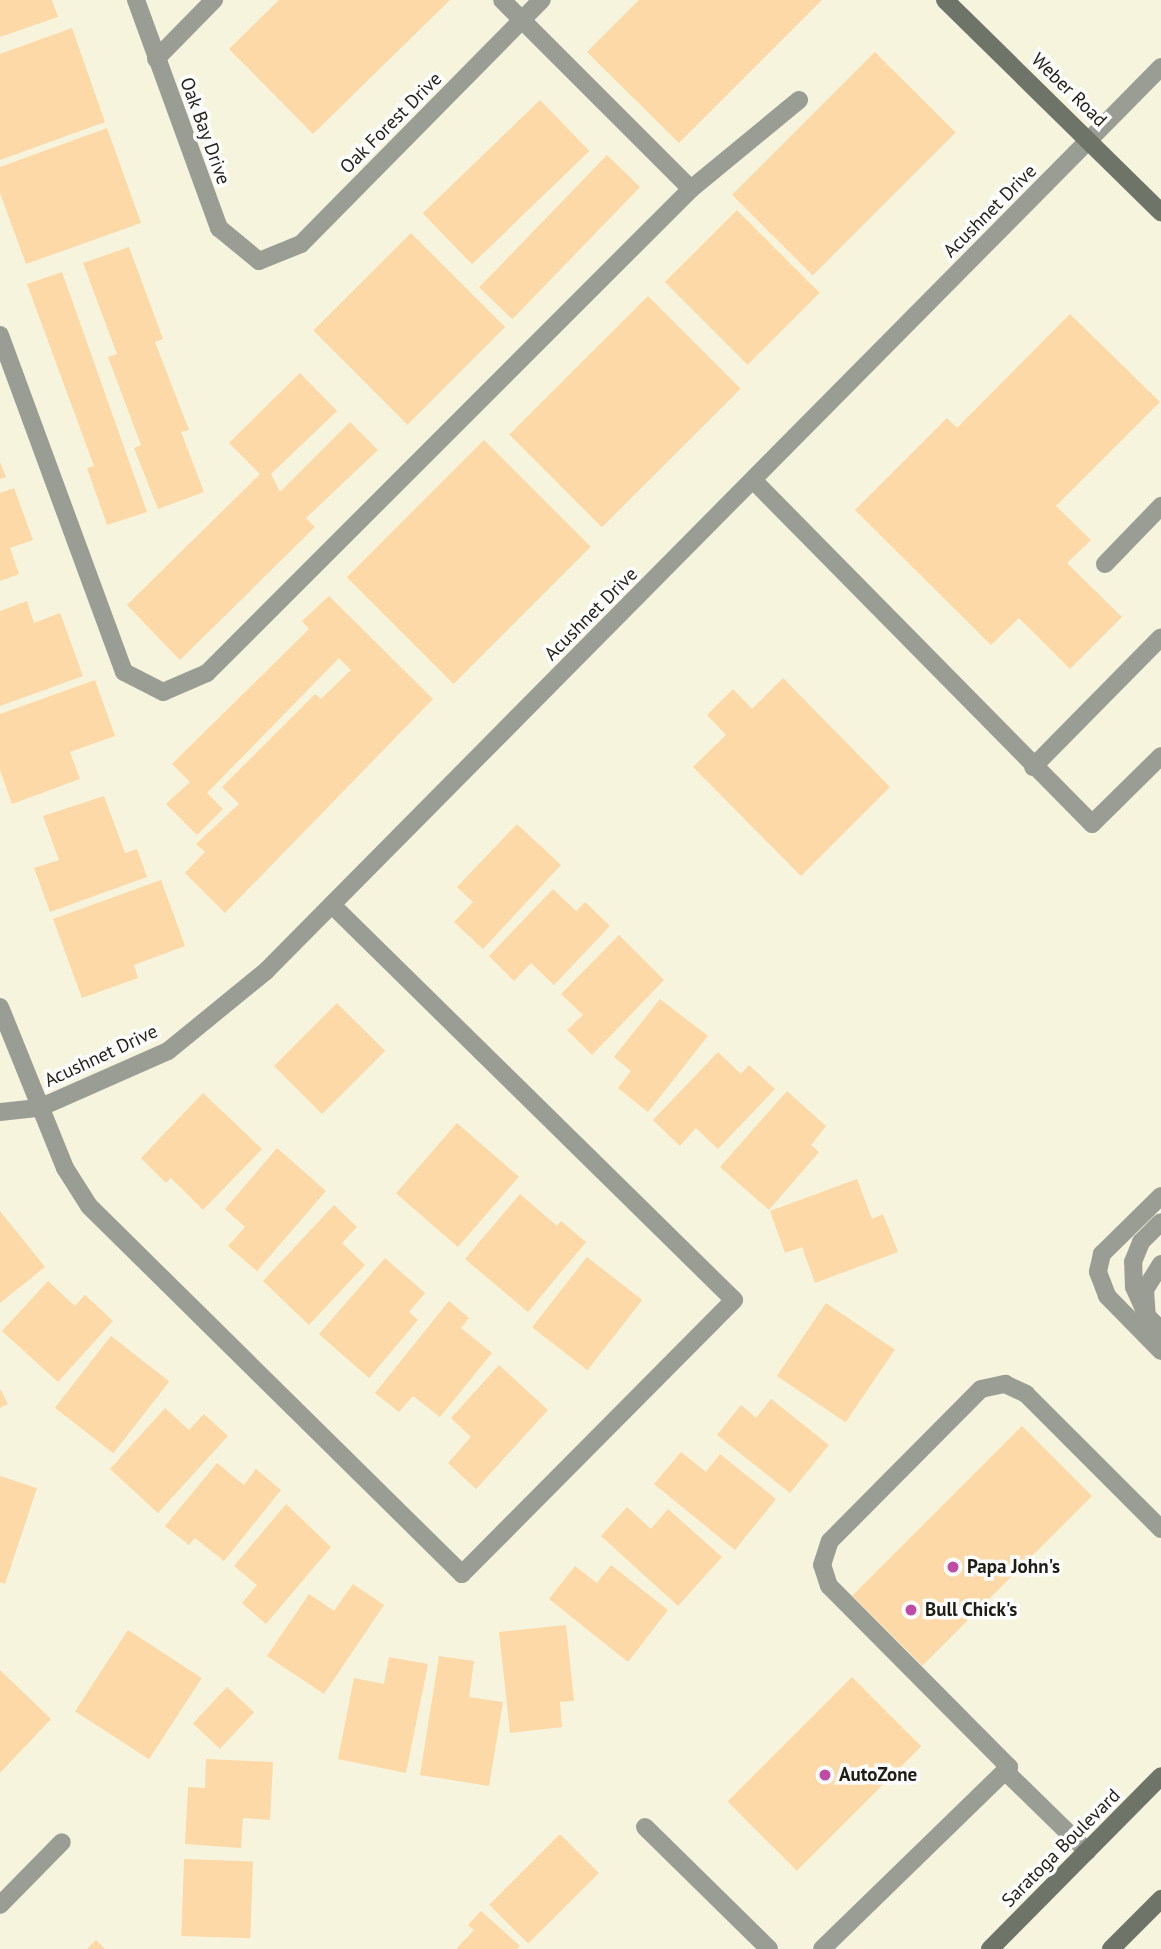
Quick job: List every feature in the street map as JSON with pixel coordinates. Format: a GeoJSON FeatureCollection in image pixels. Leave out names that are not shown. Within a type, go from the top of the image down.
{"type":"FeatureCollection","features":[{"type":"Feature","properties":{"kind":"main road","name":"Weber Road"},"geometry":{"type":"LineString","coordinates":[[945,0],[1090,139],[1161,212]]}},
{"type":"Feature","properties":{"kind":"main road","name":"Saratoga Boulevard"},"geometry":{"type":"LineString","coordinates":[[990,1949],[1161,1776]]}},
{"type":"Feature","properties":{"kind":"main road"},"geometry":{"type":"LineString","coordinates":[[1111,1949],[1161,1899]]}},
{"type":"Feature","properties":{"kind":"street","name":"Oak Bay Drive"},"geometry":{"type":"LineString","coordinates":[[136,0],[219,228],[259,261]]}},
{"type":"Feature","properties":{"kind":"street"},"geometry":{"type":"LineString","coordinates":[[156,59],[214,0]]}},
{"type":"Feature","properties":{"kind":"street"},"geometry":{"type":"LineString","coordinates":[[502,0],[691,189]]}},
{"type":"Feature","properties":{"kind":"street","name":"Oak Forest Drive"},"geometry":{"type":"LineString","coordinates":[[259,261],[301,244],[542,0]]}},
{"type":"Feature","properties":{"kind":"street","name":"Acushnet Drive"},"geometry":{"type":"LineString","coordinates":[[0,1112],[39,1108],[168,1051],[266,971],[1161,67]]}},
{"type":"Feature","properties":{"kind":"street"},"geometry":{"type":"LineString","coordinates":[[0,335],[124,672],[163,692],[207,673],[691,189],[799,100]]}},
{"type":"Feature","properties":{"kind":"street"},"geometry":{"type":"LineString","coordinates":[[752,480],[1092,824],[1161,756]]}},
{"type":"Feature","properties":{"kind":"street"},"geometry":{"type":"LineString","coordinates":[[1105,564],[1161,506]]}},
{"type":"Feature","properties":{"kind":"street"},"geometry":{"type":"LineString","coordinates":[[1033,767],[1161,637]]}},
{"type":"Feature","properties":{"kind":"street"},"geometry":{"type":"LineString","coordinates":[[0,1007],[65,1168],[89,1206],[462,1574],[734,1300],[332,905]]}},
{"type":"Feature","properties":{"kind":"street"},"geometry":{"type":"LineString","coordinates":[[1161,1196],[1102,1254],[1098,1272],[1107,1296],[1161,1351]]}},
{"type":"Feature","properties":{"kind":"street"},"geometry":{"type":"LineString","coordinates":[[1161,1222],[1141,1242],[1133,1262],[1134,1287],[1147,1316],[1161,1330]]}},
{"type":"Feature","properties":{"kind":"street"},"geometry":{"type":"LineString","coordinates":[[1147,1316],[1145,1290],[1161,1264]]}},
{"type":"Feature","properties":{"kind":"street"},"geometry":{"type":"LineString","coordinates":[[822,1949],[1009,1767],[829,1586],[822,1565],[830,1541],[981,1389],[1005,1384],[1026,1394],[1161,1529]]}},
{"type":"Feature","properties":{"kind":"street"},"geometry":{"type":"LineString","coordinates":[[1005,1771],[1087,1851]]}},
{"type":"Feature","properties":{"kind":"street"},"geometry":{"type":"LineString","coordinates":[[645,1827],[769,1949]]}},
{"type":"Feature","properties":{"kind":"street"},"geometry":{"type":"LineString","coordinates":[[0,1905],[62,1842]]}},
{"type":"Feature","properties":{"kind":"building"},"geometry":{"type":"Polygon","coordinates":[[[0,0],[52,0],[58,17],[0,37],[0,0]]]}},
{"type":"Feature","properties":{"kind":"building"},"geometry":{"type":"Polygon","coordinates":[[[279,0],[450,0],[313,134],[229,49],[279,0]]]}},
{"type":"Feature","properties":{"kind":"building"},"geometry":{"type":"Polygon","coordinates":[[[639,0],[822,0],[679,143],[587,52],[639,0]]]}},
{"type":"Feature","properties":{"kind":"building"},"geometry":{"type":"Polygon","coordinates":[[[72,28],[105,122],[0,160],[0,54],[72,28]]]}},
{"type":"Feature","properties":{"kind":"building"},"geometry":{"type":"Polygon","coordinates":[[[875,52],[956,133],[813,275],[732,195],[875,52]]]}},
{"type":"Feature","properties":{"kind":"building"},"geometry":{"type":"Polygon","coordinates":[[[540,100],[589,151],[472,264],[423,213],[540,100]]]}},
{"type":"Feature","properties":{"kind":"building"},"geometry":{"type":"Polygon","coordinates":[[[107,128],[141,223],[26,264],[0,193],[0,167],[107,128]]]}},
{"type":"Feature","properties":{"kind":"building"},"geometry":{"type":"Polygon","coordinates":[[[607,155],[640,187],[512,319],[479,287],[607,155]]]}},
{"type":"Feature","properties":{"kind":"building"},"geometry":{"type":"Polygon","coordinates":[[[737,210],[820,293],[748,365],[665,282],[737,210]]]}},
{"type":"Feature","properties":{"kind":"building"},"geometry":{"type":"Polygon","coordinates":[[[411,233],[505,327],[407,425],[313,331],[411,233]]]}},
{"type":"Feature","properties":{"kind":"building"},"geometry":{"type":"Polygon","coordinates":[[[129,247],[163,339],[155,342],[189,430],[181,432],[204,492],[158,509],[134,448],[141,445],[108,357],[117,354],[83,263],[129,247]]]}},
{"type":"Feature","properties":{"kind":"building"},"geometry":{"type":"Polygon","coordinates":[[[62,272],[147,512],[107,525],[87,468],[94,466],[27,284],[62,272]]]}},
{"type":"Feature","properties":{"kind":"building"},"geometry":{"type":"Polygon","coordinates":[[[648,296],[741,389],[602,527],[509,435],[648,296]]]}},
{"type":"Feature","properties":{"kind":"building"},"geometry":{"type":"Polygon","coordinates":[[[1070,314],[1160,402],[1056,506],[1091,540],[1067,563],[1122,617],[1070,669],[1019,618],[991,645],[855,510],[947,418],[957,428],[1070,314]]]}},
{"type":"Feature","properties":{"kind":"building"},"geometry":{"type":"Polygon","coordinates":[[[300,373],[337,411],[271,474],[280,492],[350,422],[378,450],[306,518],[315,527],[180,660],[127,605],[260,474],[229,443],[300,373]]]}},
{"type":"Feature","properties":{"kind":"building"},"geometry":{"type":"Polygon","coordinates":[[[484,440],[591,547],[454,684],[347,577],[484,440]]]}},
{"type":"Feature","properties":{"kind":"building"},"geometry":{"type":"Polygon","coordinates":[[[0,462],[6,477],[0,479],[0,462]]]}},
{"type":"Feature","properties":{"kind":"building"},"geometry":{"type":"Polygon","coordinates":[[[14,488],[33,540],[10,548],[19,574],[0,581],[0,493],[14,488]]]}},
{"type":"Feature","properties":{"kind":"building"},"geometry":{"type":"Polygon","coordinates":[[[329,596],[433,699],[225,913],[185,873],[205,852],[196,844],[239,804],[222,787],[315,694],[321,699],[351,670],[339,658],[207,793],[223,809],[197,835],[166,804],[190,782],[172,764],[309,629],[302,621],[329,596]]]}},
{"type":"Feature","properties":{"kind":"building"},"geometry":{"type":"Polygon","coordinates":[[[27,601],[34,623],[60,613],[83,676],[0,706],[0,611],[27,601]]]}},
{"type":"Feature","properties":{"kind":"building"},"geometry":{"type":"Polygon","coordinates":[[[783,678],[890,787],[801,876],[693,767],[726,735],[707,715],[733,689],[752,709],[783,678]]]}},
{"type":"Feature","properties":{"kind":"building"},"geometry":{"type":"Polygon","coordinates":[[[95,680],[115,736],[70,752],[80,779],[12,804],[0,770],[0,714],[95,680]]]}},
{"type":"Feature","properties":{"kind":"building"},"geometry":{"type":"Polygon","coordinates":[[[104,796],[125,853],[137,849],[147,877],[50,912],[34,868],[59,860],[43,816],[104,796]]]}},
{"type":"Feature","properties":{"kind":"building"},"geometry":{"type":"Polygon","coordinates":[[[517,824],[561,865],[483,949],[454,922],[473,902],[457,887],[517,824]]]}},
{"type":"Feature","properties":{"kind":"building"},"geometry":{"type":"Polygon","coordinates":[[[161,880],[185,946],[134,965],[138,978],[82,998],[53,919],[161,880]]]}},
{"type":"Feature","properties":{"kind":"building"},"geometry":{"type":"Polygon","coordinates":[[[553,889],[576,911],[585,902],[610,926],[554,985],[531,963],[514,981],[489,956],[553,889]]]}},
{"type":"Feature","properties":{"kind":"building"},"geometry":{"type":"Polygon","coordinates":[[[619,935],[664,980],[592,1055],[567,1030],[583,1015],[561,994],[619,935]]]}},
{"type":"Feature","properties":{"kind":"building"},"geometry":{"type":"Polygon","coordinates":[[[660,999],[708,1036],[648,1112],[618,1088],[631,1071],[614,1057],[660,999]]]}},
{"type":"Feature","properties":{"kind":"building"},"geometry":{"type":"Polygon","coordinates":[[[337,1003],[385,1051],[322,1114],[274,1066],[337,1003]]]}},
{"type":"Feature","properties":{"kind":"building"},"geometry":{"type":"Polygon","coordinates":[[[718,1052],[741,1074],[749,1065],[775,1089],[718,1149],[696,1128],[680,1146],[653,1120],[718,1052]]]}},
{"type":"Feature","properties":{"kind":"building"},"geometry":{"type":"Polygon","coordinates":[[[787,1091],[826,1126],[811,1145],[819,1152],[769,1210],[720,1167],[787,1091]]]}},
{"type":"Feature","properties":{"kind":"building"},"geometry":{"type":"Polygon","coordinates":[[[203,1093],[262,1149],[203,1210],[171,1178],[166,1183],[141,1158],[203,1093]]]}},
{"type":"Feature","properties":{"kind":"building"},"geometry":{"type":"Polygon","coordinates":[[[457,1123],[519,1177],[458,1247],[396,1193],[457,1123]]]}},
{"type":"Feature","properties":{"kind":"building"},"geometry":{"type":"Polygon","coordinates":[[[277,1148],[326,1191],[257,1271],[228,1246],[245,1227],[225,1209],[277,1148]]]}},
{"type":"Feature","properties":{"kind":"building"},"geometry":{"type":"Polygon","coordinates":[[[857,1179],[872,1219],[883,1214],[898,1252],[815,1283],[802,1247],[785,1253],[770,1211],[857,1179]]]}},
{"type":"Feature","properties":{"kind":"building"},"geometry":{"type":"Polygon","coordinates":[[[520,1194],[557,1226],[561,1221],[586,1242],[528,1312],[465,1259],[520,1194]]]}},
{"type":"Feature","properties":{"kind":"building"},"geometry":{"type":"Polygon","coordinates":[[[334,1205],[357,1227],[342,1243],[365,1265],[309,1325],[263,1281],[334,1205]]]}},
{"type":"Feature","properties":{"kind":"building"},"geometry":{"type":"Polygon","coordinates":[[[0,1211],[45,1267],[0,1303],[0,1211]]]}},
{"type":"Feature","properties":{"kind":"building"},"geometry":{"type":"Polygon","coordinates":[[[587,1257],[642,1300],[587,1370],[532,1327],[587,1257]]]}},
{"type":"Feature","properties":{"kind":"building"},"geometry":{"type":"Polygon","coordinates":[[[385,1258],[425,1293],[409,1312],[418,1320],[369,1378],[319,1334],[385,1258]]]}},
{"type":"Feature","properties":{"kind":"building"},"geometry":{"type":"Polygon","coordinates":[[[48,1281],[75,1306],[85,1295],[113,1321],[58,1382],[2,1331],[48,1281]]]}},
{"type":"Feature","properties":{"kind":"building"},"geometry":{"type":"Polygon","coordinates":[[[449,1301],[469,1318],[461,1328],[492,1353],[440,1417],[413,1396],[399,1412],[375,1393],[449,1301]]]}},
{"type":"Feature","properties":{"kind":"building"},"geometry":{"type":"Polygon","coordinates":[[[826,1303],[895,1349],[846,1422],[777,1376],[826,1303]]]}},
{"type":"Feature","properties":{"kind":"building"},"geometry":{"type":"Polygon","coordinates":[[[111,1336],[169,1382],[113,1453],[55,1408],[111,1336]]]}},
{"type":"Feature","properties":{"kind":"building"},"geometry":{"type":"Polygon","coordinates":[[[499,1365],[548,1410],[476,1489],[448,1463],[471,1437],[451,1418],[499,1365]]]}},
{"type":"Feature","properties":{"kind":"building"},"geometry":{"type":"Polygon","coordinates":[[[0,1389],[8,1404],[0,1408],[0,1389]]]}},
{"type":"Feature","properties":{"kind":"building"},"geometry":{"type":"Polygon","coordinates":[[[771,1399],[829,1445],[790,1493],[717,1435],[741,1405],[756,1418],[771,1399]]]}},
{"type":"Feature","properties":{"kind":"building"},"geometry":{"type":"Polygon","coordinates":[[[165,1408],[189,1430],[204,1414],[228,1436],[158,1513],[110,1469],[165,1408]]]}},
{"type":"Feature","properties":{"kind":"building"},"geometry":{"type":"Polygon","coordinates":[[[1022,1426],[1092,1496],[922,1666],[852,1596],[1022,1426]]]}},
{"type":"Feature","properties":{"kind":"building"},"geometry":{"type":"Polygon","coordinates":[[[681,1452],[706,1472],[720,1454],[776,1499],[735,1550],[654,1484],[681,1452]]]}},
{"type":"Feature","properties":{"kind":"building"},"geometry":{"type":"Polygon","coordinates":[[[217,1463],[244,1485],[256,1469],[281,1490],[224,1561],[195,1538],[189,1545],[165,1526],[217,1463]]]}},
{"type":"Feature","properties":{"kind":"building"},"geometry":{"type":"Polygon","coordinates":[[[0,1476],[37,1488],[5,1584],[0,1582],[0,1476]]]}},
{"type":"Feature","properties":{"kind":"building"},"geometry":{"type":"Polygon","coordinates":[[[286,1504],[331,1547],[266,1624],[242,1603],[257,1585],[234,1566],[286,1504]]]}},
{"type":"Feature","properties":{"kind":"building"},"geometry":{"type":"Polygon","coordinates":[[[627,1507],[651,1529],[668,1509],[722,1557],[678,1606],[601,1536],[627,1507]]]}},
{"type":"Feature","properties":{"kind":"building"},"geometry":{"type":"Polygon","coordinates":[[[611,1565],[668,1610],[628,1662],[549,1599],[575,1566],[597,1583],[611,1565]]]}},
{"type":"Feature","properties":{"kind":"building"},"geometry":{"type":"Polygon","coordinates":[[[353,1584],[384,1605],[324,1694],[267,1656],[309,1594],[334,1611],[353,1584]]]}},
{"type":"Feature","properties":{"kind":"building"},"geometry":{"type":"Polygon","coordinates":[[[566,1625],[574,1701],[560,1702],[562,1727],[510,1733],[499,1632],[566,1625]]]}},
{"type":"Feature","properties":{"kind":"building"},"geometry":{"type":"Polygon","coordinates":[[[128,1630],[202,1678],[149,1759],[75,1711],[128,1630]]]}},
{"type":"Feature","properties":{"kind":"building"},"geometry":{"type":"Polygon","coordinates":[[[439,1656],[474,1661],[469,1697],[503,1702],[489,1786],[420,1775],[439,1656]]]}},
{"type":"Feature","properties":{"kind":"building"},"geometry":{"type":"Polygon","coordinates":[[[389,1657],[428,1664],[406,1773],[338,1759],[354,1678],[384,1684],[389,1657]]]}},
{"type":"Feature","properties":{"kind":"building"},"geometry":{"type":"Polygon","coordinates":[[[0,1670],[51,1719],[0,1773],[0,1670]]]}},
{"type":"Feature","properties":{"kind":"building","name":"AutoZone"},"geometry":{"type":"Polygon","coordinates":[[[852,1677],[921,1746],[797,1871],[728,1801],[852,1677]]]}},
{"type":"Feature","properties":{"kind":"building"},"geometry":{"type":"Polygon","coordinates":[[[227,1687],[254,1712],[220,1749],[193,1724],[227,1687]]]}},
{"type":"Feature","properties":{"kind":"building"},"geometry":{"type":"Polygon","coordinates":[[[206,1759],[273,1762],[270,1820],[243,1818],[241,1848],[185,1844],[188,1787],[205,1788],[206,1759]]]}},
{"type":"Feature","properties":{"kind":"building"},"geometry":{"type":"Polygon","coordinates":[[[560,1834],[599,1873],[528,1944],[489,1905],[560,1834]]]}},
{"type":"Feature","properties":{"kind":"building"},"geometry":{"type":"Polygon","coordinates":[[[184,1859],[253,1861],[250,1938],[181,1936],[184,1859]]]}},
{"type":"Feature","properties":{"kind":"building"},"geometry":{"type":"Polygon","coordinates":[[[481,1911],[520,1946],[517,1949],[456,1949],[474,1930],[468,1925],[481,1911]]]}},
{"type":"Feature","properties":{"kind":"building"},"geometry":{"type":"Polygon","coordinates":[[[96,1940],[105,1949],[87,1949],[96,1940]]]}},
{"type":"Feature","properties":{"kind":"place","name":"Papa John's"},"geometry":{"type":"Point","coordinates":[953,1567]}},
{"type":"Feature","properties":{"kind":"place","name":"Bull Chick's"},"geometry":{"type":"Point","coordinates":[911,1610]}},
{"type":"Feature","properties":{"kind":"place","name":"AutoZone"},"geometry":{"type":"Point","coordinates":[825,1775]}}]}
